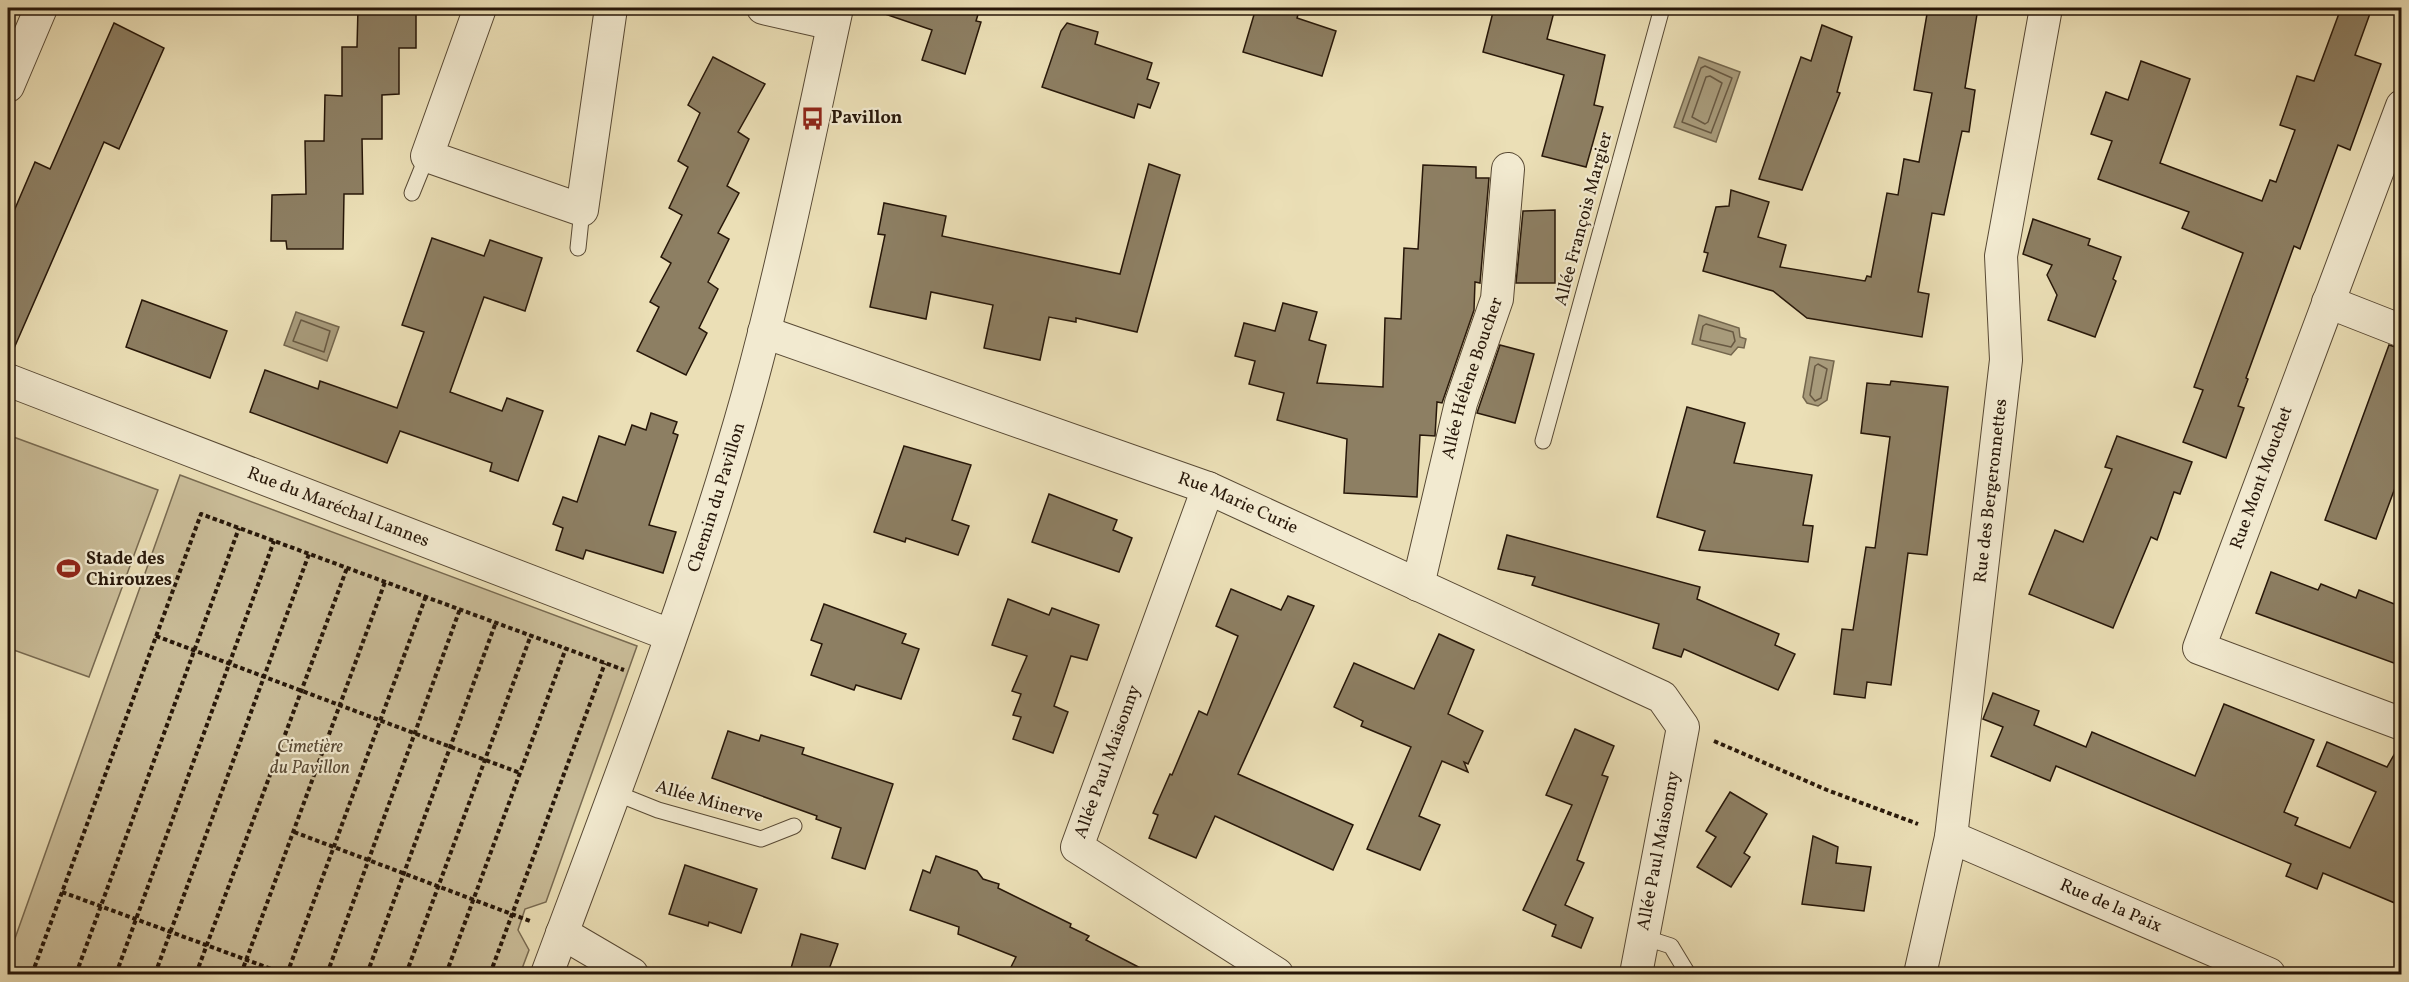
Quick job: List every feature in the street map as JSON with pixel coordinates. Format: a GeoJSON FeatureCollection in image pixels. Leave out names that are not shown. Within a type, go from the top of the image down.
{"type":"FeatureCollection","features":[{"type":"Feature","properties":{"kind":"street"},"geometry":{"type":"LineString","coordinates":[[8,86],[42,8]]}},
{"type":"Feature","properties":{"kind":"street"},"geometry":{"type":"LineString","coordinates":[[480,8],[427,156],[582,210],[611,8]]}},
{"type":"Feature","properties":{"kind":"street"},"geometry":{"type":"LineString","coordinates":[[763,8],[835,16]]}},
{"type":"Feature","properties":{"kind":"street","name":"Rue des Bergeronnettes"},"geometry":{"type":"LineString","coordinates":[[1920,975],[1951,837],[2006,360],[2001,256],[2046,8]]}},
{"type":"Feature","properties":{"kind":"street","name":"Chemin du Pavillon"},"geometry":{"type":"LineString","coordinates":[[547,975],[714,507],[764,332],[835,16]]}},
{"type":"Feature","properties":{"kind":"street","name":"Rue Mont Mouchet"},"geometry":{"type":"LineString","coordinates":[[2402,106],[2199,648],[2402,724]]}},
{"type":"Feature","properties":{"kind":"street","name":"Allée Hélène Boucher"},"geometry":{"type":"LineString","coordinates":[[1418,585],[1461,403],[1497,299],[1508,169]]}},
{"type":"Feature","properties":{"kind":"street"},"geometry":{"type":"LineString","coordinates":[[2328,302],[2402,330]]}},
{"type":"Feature","properties":{"kind":"street","name":"Rue Marie Curie"},"geometry":{"type":"LineString","coordinates":[[764,332],[1208,488],[1662,697],[1683,727]]}},
{"type":"Feature","properties":{"kind":"street","name":"Rue du Maréchal Lannes"},"geometry":{"type":"LineString","coordinates":[[8,380],[670,635]]}},
{"type":"Feature","properties":{"kind":"street","name":"Allée Paul Maisonny"},"geometry":{"type":"LineString","coordinates":[[1208,488],[1077,847],[1277,975]]}},
{"type":"Feature","properties":{"kind":"street","name":"Allée Paul Maisonny"},"geometry":{"type":"LineString","coordinates":[[1635,975],[1683,727]]}},
{"type":"Feature","properties":{"kind":"street","name":"Rue de la Paix"},"geometry":{"type":"LineString","coordinates":[[1951,837],[2269,975]]}},
{"type":"Feature","properties":{"kind":"street"},"geometry":{"type":"LineString","coordinates":[[562,933],[632,975]]}},
{"type":"Feature","properties":{"kind":"lane","name":"Allée François Margier"},"geometry":{"type":"LineString","coordinates":[[1543,441],[1662,8]]}},
{"type":"Feature","properties":{"kind":"lane"},"geometry":{"type":"LineString","coordinates":[[412,193],[427,156]]}},
{"type":"Feature","properties":{"kind":"lane"},"geometry":{"type":"LineString","coordinates":[[578,248],[582,210]]}},
{"type":"Feature","properties":{"kind":"lane","name":"Allée Minerve"},"geometry":{"type":"LineString","coordinates":[[613,792],[658,810],[761,839],[794,826]]}},
{"type":"Feature","properties":{"kind":"lane"},"geometry":{"type":"LineString","coordinates":[[1643,937],[1671,946],[1688,975]]}},
{"type":"Feature","properties":{"kind":"path"},"geometry":{"type":"LineString","coordinates":[[32,975],[201,514],[605,663],[490,975]]}},
{"type":"Feature","properties":{"kind":"path"},"geometry":{"type":"LineString","coordinates":[[76,975],[239,528]]}},
{"type":"Feature","properties":{"kind":"path"},"geometry":{"type":"LineString","coordinates":[[116,975],[274,541]]}},
{"type":"Feature","properties":{"kind":"path"},"geometry":{"type":"LineString","coordinates":[[155,975],[309,554]]}},
{"type":"Feature","properties":{"kind":"path"},"geometry":{"type":"LineString","coordinates":[[196,975],[347,568]]}},
{"type":"Feature","properties":{"kind":"path"},"geometry":{"type":"LineString","coordinates":[[241,975],[385,582]]}},
{"type":"Feature","properties":{"kind":"path"},"geometry":{"type":"LineString","coordinates":[[62,892],[286,975],[426,597]]}},
{"type":"Feature","properties":{"kind":"path"},"geometry":{"type":"LineString","coordinates":[[327,975],[460,609]]}},
{"type":"Feature","properties":{"kind":"path"},"geometry":{"type":"LineString","coordinates":[[367,975],[496,622]]}},
{"type":"Feature","properties":{"kind":"path"},"geometry":{"type":"LineString","coordinates":[[406,975],[531,635]]}},
{"type":"Feature","properties":{"kind":"path"},"geometry":{"type":"LineString","coordinates":[[156,636],[520,773]]}},
{"type":"Feature","properties":{"kind":"path"},"geometry":{"type":"LineString","coordinates":[[446,975],[566,648]]}},
{"type":"Feature","properties":{"kind":"path"},"geometry":{"type":"LineString","coordinates":[[1683,727],[1827,790],[1951,837]]}},
{"type":"Feature","properties":{"kind":"path"},"geometry":{"type":"LineString","coordinates":[[294,832],[562,933]]}},
{"type":"Feature","properties":{"kind":"green space","name":"Stade des Chirouzes"},"geometry":{"type":"Polygon","coordinates":[[[8,435],[158,490],[89,677],[8,648],[8,435]]]}},
{"type":"Feature","properties":{"kind":"green space","name":"Cimetière du Pavillon"},"geometry":{"type":"Polygon","coordinates":[[[180,475],[637,646],[546,902],[525,909],[518,930],[529,950],[520,974],[8,974],[8,958],[180,475]]]}},
{"type":"Feature","properties":{"kind":"water"},"geometry":{"type":"Polygon","coordinates":[[[1699,57],[1740,72],[1716,142],[1674,127],[1699,57]]]}},
{"type":"Feature","properties":{"kind":"water"},"geometry":{"type":"Polygon","coordinates":[[[296,312],[339,327],[327,361],[284,345],[296,312]]]}},
{"type":"Feature","properties":{"kind":"water"},"geometry":{"type":"Polygon","coordinates":[[[1699,315],[1739,328],[1740,337],[1746,339],[1744,348],[1738,347],[1731,355],[1692,344],[1699,315]]]}},
{"type":"Feature","properties":{"kind":"water"},"geometry":{"type":"Polygon","coordinates":[[[1810,357],[1834,361],[1827,400],[1818,406],[1807,403],[1803,397],[1810,357]]]}},
{"type":"Feature","properties":{"kind":"building"},"geometry":{"type":"Polygon","coordinates":[[[358,8],[416,8],[416,48],[399,48],[399,94],[382,95],[382,139],[362,139],[363,194],[344,194],[343,249],[287,249],[286,241],[271,241],[272,195],[306,194],[305,141],[324,141],[325,95],[342,96],[342,47],[357,47],[358,8]]]}},
{"type":"Feature","properties":{"kind":"building"},"geometry":{"type":"Polygon","coordinates":[[[879,8],[980,8],[976,21],[981,22],[965,74],[922,60],[932,30],[879,12],[879,8]]]}},
{"type":"Feature","properties":{"kind":"building"},"geometry":{"type":"Polygon","coordinates":[[[1256,8],[1300,8],[1297,18],[1336,31],[1322,76],[1243,52],[1256,8]]]}},
{"type":"Feature","properties":{"kind":"building"},"geometry":{"type":"Polygon","coordinates":[[[1494,8],[1555,8],[1547,39],[1605,55],[1594,105],[1603,107],[1586,167],[1542,156],[1564,75],[1483,52],[1494,8]]]}},
{"type":"Feature","properties":{"kind":"building"},"geometry":{"type":"Polygon","coordinates":[[[1928,8],[1978,8],[1965,88],[1975,90],[1969,132],[1962,131],[1944,215],[1932,213],[1918,292],[1929,294],[1922,337],[1807,318],[1773,291],[1703,271],[1708,253],[1704,252],[1716,207],[1729,206],[1731,190],[1769,202],[1758,237],[1786,245],[1780,267],[1865,281],[1867,276],[1871,277],[1887,193],[1898,195],[1904,159],[1919,162],[1932,93],[1914,90],[1928,8]]]}},
{"type":"Feature","properties":{"kind":"building"},"geometry":{"type":"Polygon","coordinates":[[[2341,8],[2372,8],[2355,55],[2381,64],[2350,150],[2338,145],[2300,249],[2294,246],[2246,378],[2248,379],[2238,406],[2244,408],[2226,458],[2183,442],[2203,390],[2194,387],[2243,253],[2182,228],[2189,212],[2098,179],[2112,141],[2091,134],[2106,92],[2128,100],[2141,61],[2190,79],[2160,163],[2262,201],[2270,180],[2276,182],[2295,130],[2280,125],[2297,76],[2314,81],[2341,8]]]}},
{"type":"Feature","properties":{"kind":"building"},"geometry":{"type":"Polygon","coordinates":[[[114,23],[164,48],[119,149],[104,142],[8,362],[8,225],[35,162],[50,169],[114,23]]]}},
{"type":"Feature","properties":{"kind":"building"},"geometry":{"type":"Polygon","coordinates":[[[1067,23],[1098,32],[1095,44],[1152,63],[1147,79],[1159,83],[1150,108],[1138,104],[1134,118],[1042,87],[1061,31],[1067,23]]]}},
{"type":"Feature","properties":{"kind":"building"},"geometry":{"type":"Polygon","coordinates":[[[1822,25],[1852,37],[1837,92],[1840,93],[1802,190],[1759,179],[1801,57],[1811,61],[1822,25]]]}},
{"type":"Feature","properties":{"kind":"building"},"geometry":{"type":"Polygon","coordinates":[[[713,57],[765,84],[738,132],[749,139],[727,186],[739,193],[718,233],[729,239],[708,282],[718,289],[699,328],[707,333],[686,375],[637,351],[659,307],[650,302],[671,263],[661,257],[682,215],[669,208],[688,167],[678,161],[700,113],[688,105],[713,57]]]}},
{"type":"Feature","properties":{"kind":"building"},"geometry":{"type":"Polygon","coordinates":[[[1149,164],[1180,175],[1137,332],[1076,318],[1076,322],[1049,317],[1040,360],[984,348],[993,305],[931,292],[926,319],[870,307],[885,235],[878,234],[884,203],[946,216],[942,236],[1120,274],[1149,164]]]}},
{"type":"Feature","properties":{"kind":"building"},"geometry":{"type":"Polygon","coordinates":[[[1423,165],[1476,167],[1476,178],[1489,178],[1480,283],[1475,282],[1474,310],[1442,403],[1437,402],[1435,436],[1420,435],[1417,497],[1344,493],[1347,439],[1277,420],[1284,393],[1249,384],[1255,361],[1235,356],[1244,323],[1275,331],[1283,303],[1317,312],[1309,340],[1326,345],[1317,383],[1383,387],[1385,318],[1401,319],[1404,248],[1418,249],[1423,165]]]}},
{"type":"Feature","properties":{"kind":"building"},"geometry":{"type":"Polygon","coordinates":[[[1555,210],[1555,283],[1516,283],[1523,211],[1555,210]]]}},
{"type":"Feature","properties":{"kind":"building"},"geometry":{"type":"Polygon","coordinates":[[[2033,219],[2090,239],[2088,245],[2121,257],[2113,279],[2116,281],[2095,337],[2048,320],[2057,295],[2047,275],[2052,265],[2023,254],[2033,219]]]}},
{"type":"Feature","properties":{"kind":"building"},"geometry":{"type":"Polygon","coordinates":[[[432,238],[484,256],[490,240],[542,258],[525,311],[484,297],[450,392],[502,411],[507,398],[543,411],[518,481],[490,471],[492,463],[400,431],[387,463],[250,412],[265,370],[318,389],[320,381],[397,408],[424,332],[402,325],[432,238]]]}},
{"type":"Feature","properties":{"kind":"building"},"geometry":{"type":"Polygon","coordinates":[[[142,300],[227,331],[210,378],[126,347],[142,300]]]}},
{"type":"Feature","properties":{"kind":"building"},"geometry":{"type":"Polygon","coordinates":[[[1500,345],[1534,354],[1515,423],[1477,413],[1500,345]]]}},
{"type":"Feature","properties":{"kind":"building"},"geometry":{"type":"Polygon","coordinates":[[[2389,345],[2402,349],[2402,469],[2376,539],[2325,520],[2389,345]]]}},
{"type":"Feature","properties":{"kind":"building"},"geometry":{"type":"Polygon","coordinates":[[[1891,381],[1948,387],[1927,555],[1908,553],[1891,685],[1867,682],[1865,698],[1834,694],[1842,629],[1853,630],[1866,547],[1875,548],[1890,437],[1861,433],[1867,383],[1890,385],[1891,381]]]}},
{"type":"Feature","properties":{"kind":"building"},"geometry":{"type":"Polygon","coordinates":[[[1687,407],[1745,423],[1734,463],[1812,475],[1803,525],[1813,526],[1808,562],[1699,550],[1705,531],[1657,517],[1687,407]]]}},
{"type":"Feature","properties":{"kind":"building"},"geometry":{"type":"Polygon","coordinates":[[[651,413],[677,422],[673,433],[678,435],[649,525],[676,532],[663,573],[586,550],[583,559],[556,550],[563,528],[553,524],[563,497],[577,502],[599,436],[625,445],[632,425],[646,430],[651,413]]]}},
{"type":"Feature","properties":{"kind":"building"},"geometry":{"type":"Polygon","coordinates":[[[2117,436],[2192,462],[2180,494],[2174,492],[2157,540],[2151,537],[2113,628],[2029,594],[2055,530],[2083,542],[2112,469],[2105,467],[2117,436]]]}},
{"type":"Feature","properties":{"kind":"building"},"geometry":{"type":"Polygon","coordinates":[[[904,446],[971,465],[952,520],[969,526],[958,555],[906,538],[905,542],[874,532],[904,446]]]}},
{"type":"Feature","properties":{"kind":"building"},"geometry":{"type":"Polygon","coordinates":[[[1049,494],[1117,520],[1113,530],[1132,538],[1119,572],[1032,542],[1049,494]]]}},
{"type":"Feature","properties":{"kind":"building"},"geometry":{"type":"Polygon","coordinates":[[[1507,535],[1700,587],[1697,599],[1779,634],[1775,645],[1795,654],[1778,690],[1684,649],[1681,657],[1653,648],[1659,624],[1532,585],[1535,577],[1498,569],[1507,535]]]}},
{"type":"Feature","properties":{"kind":"building"},"geometry":{"type":"Polygon","coordinates":[[[2271,572],[2318,590],[2321,584],[2356,598],[2359,590],[2402,607],[2402,666],[2256,613],[2271,572]]]}},
{"type":"Feature","properties":{"kind":"building"},"geometry":{"type":"Polygon","coordinates":[[[1231,589],[1281,610],[1288,596],[1314,606],[1238,774],[1353,825],[1333,870],[1215,816],[1196,858],[1149,838],[1158,815],[1153,813],[1170,774],[1172,775],[1199,711],[1207,715],[1238,636],[1216,626],[1231,589]]]}},
{"type":"Feature","properties":{"kind":"building"},"geometry":{"type":"Polygon","coordinates":[[[1008,599],[1049,615],[1052,608],[1099,625],[1087,660],[1071,656],[1054,706],[1068,712],[1053,753],[1013,739],[1021,717],[1013,715],[1021,694],[1012,691],[1027,656],[992,645],[1008,599]]]}},
{"type":"Feature","properties":{"kind":"building"},"geometry":{"type":"Polygon","coordinates":[[[824,604],[906,634],[902,643],[919,649],[901,699],[856,685],[854,690],[811,675],[822,644],[811,640],[824,604]]]}},
{"type":"Feature","properties":{"kind":"building"},"geometry":{"type":"Polygon","coordinates":[[[1439,634],[1474,650],[1448,714],[1483,731],[1468,764],[1464,762],[1468,772],[1442,761],[1419,816],[1440,825],[1420,870],[1367,849],[1411,747],[1361,726],[1363,721],[1334,707],[1354,663],[1414,689],[1439,634]]]}},
{"type":"Feature","properties":{"kind":"building"},"geometry":{"type":"Polygon","coordinates":[[[1993,693],[2039,711],[2034,725],[2086,747],[2092,732],[2195,776],[2224,704],[2314,740],[2284,812],[2298,818],[2295,825],[2350,848],[2376,792],[2317,766],[2327,742],[2387,767],[2402,741],[2402,906],[2323,873],[2317,889],[2286,876],[2291,864],[2056,766],[2050,781],[1991,756],[2003,727],[1983,719],[1993,693]]]}},
{"type":"Feature","properties":{"kind":"building"},"geometry":{"type":"Polygon","coordinates":[[[1575,729],[1614,746],[1602,775],[1608,777],[1577,860],[1584,863],[1565,905],[1593,918],[1581,948],[1552,936],[1556,925],[1523,910],[1572,805],[1546,795],[1575,729]]]}},
{"type":"Feature","properties":{"kind":"building"},"geometry":{"type":"Polygon","coordinates":[[[728,731],[759,741],[761,735],[804,748],[802,754],[893,784],[865,869],[832,858],[841,828],[816,819],[817,816],[712,778],[728,731]]]}},
{"type":"Feature","properties":{"kind":"building"},"geometry":{"type":"Polygon","coordinates":[[[1730,792],[1767,814],[1744,853],[1750,857],[1731,887],[1697,867],[1716,837],[1706,831],[1730,792]]]}},
{"type":"Feature","properties":{"kind":"building"},"geometry":{"type":"Polygon","coordinates":[[[1813,836],[1838,847],[1836,863],[1871,867],[1864,911],[1802,904],[1813,836]]]}},
{"type":"Feature","properties":{"kind":"building"},"geometry":{"type":"Polygon","coordinates":[[[936,856],[977,871],[983,879],[999,884],[998,888],[1071,924],[1070,927],[1089,936],[1086,940],[1154,975],[1007,975],[1016,957],[958,934],[959,927],[910,910],[923,870],[930,873],[936,856]]]}},
{"type":"Feature","properties":{"kind":"building"},"geometry":{"type":"Polygon","coordinates":[[[685,865],[757,889],[741,933],[709,922],[708,926],[669,914],[685,865]]]}},
{"type":"Feature","properties":{"kind":"building"},"geometry":{"type":"Polygon","coordinates":[[[801,934],[838,944],[827,975],[789,975],[801,934]]]}},
{"type":"Feature","properties":{"kind":"place","name":"Pavillon"},"geometry":{"type":"Point","coordinates":[813,118]}},
{"type":"Feature","properties":{"kind":"place","name":"Stade des Chirouzes"},"geometry":{"type":"Point","coordinates":[68,569]}}]}
